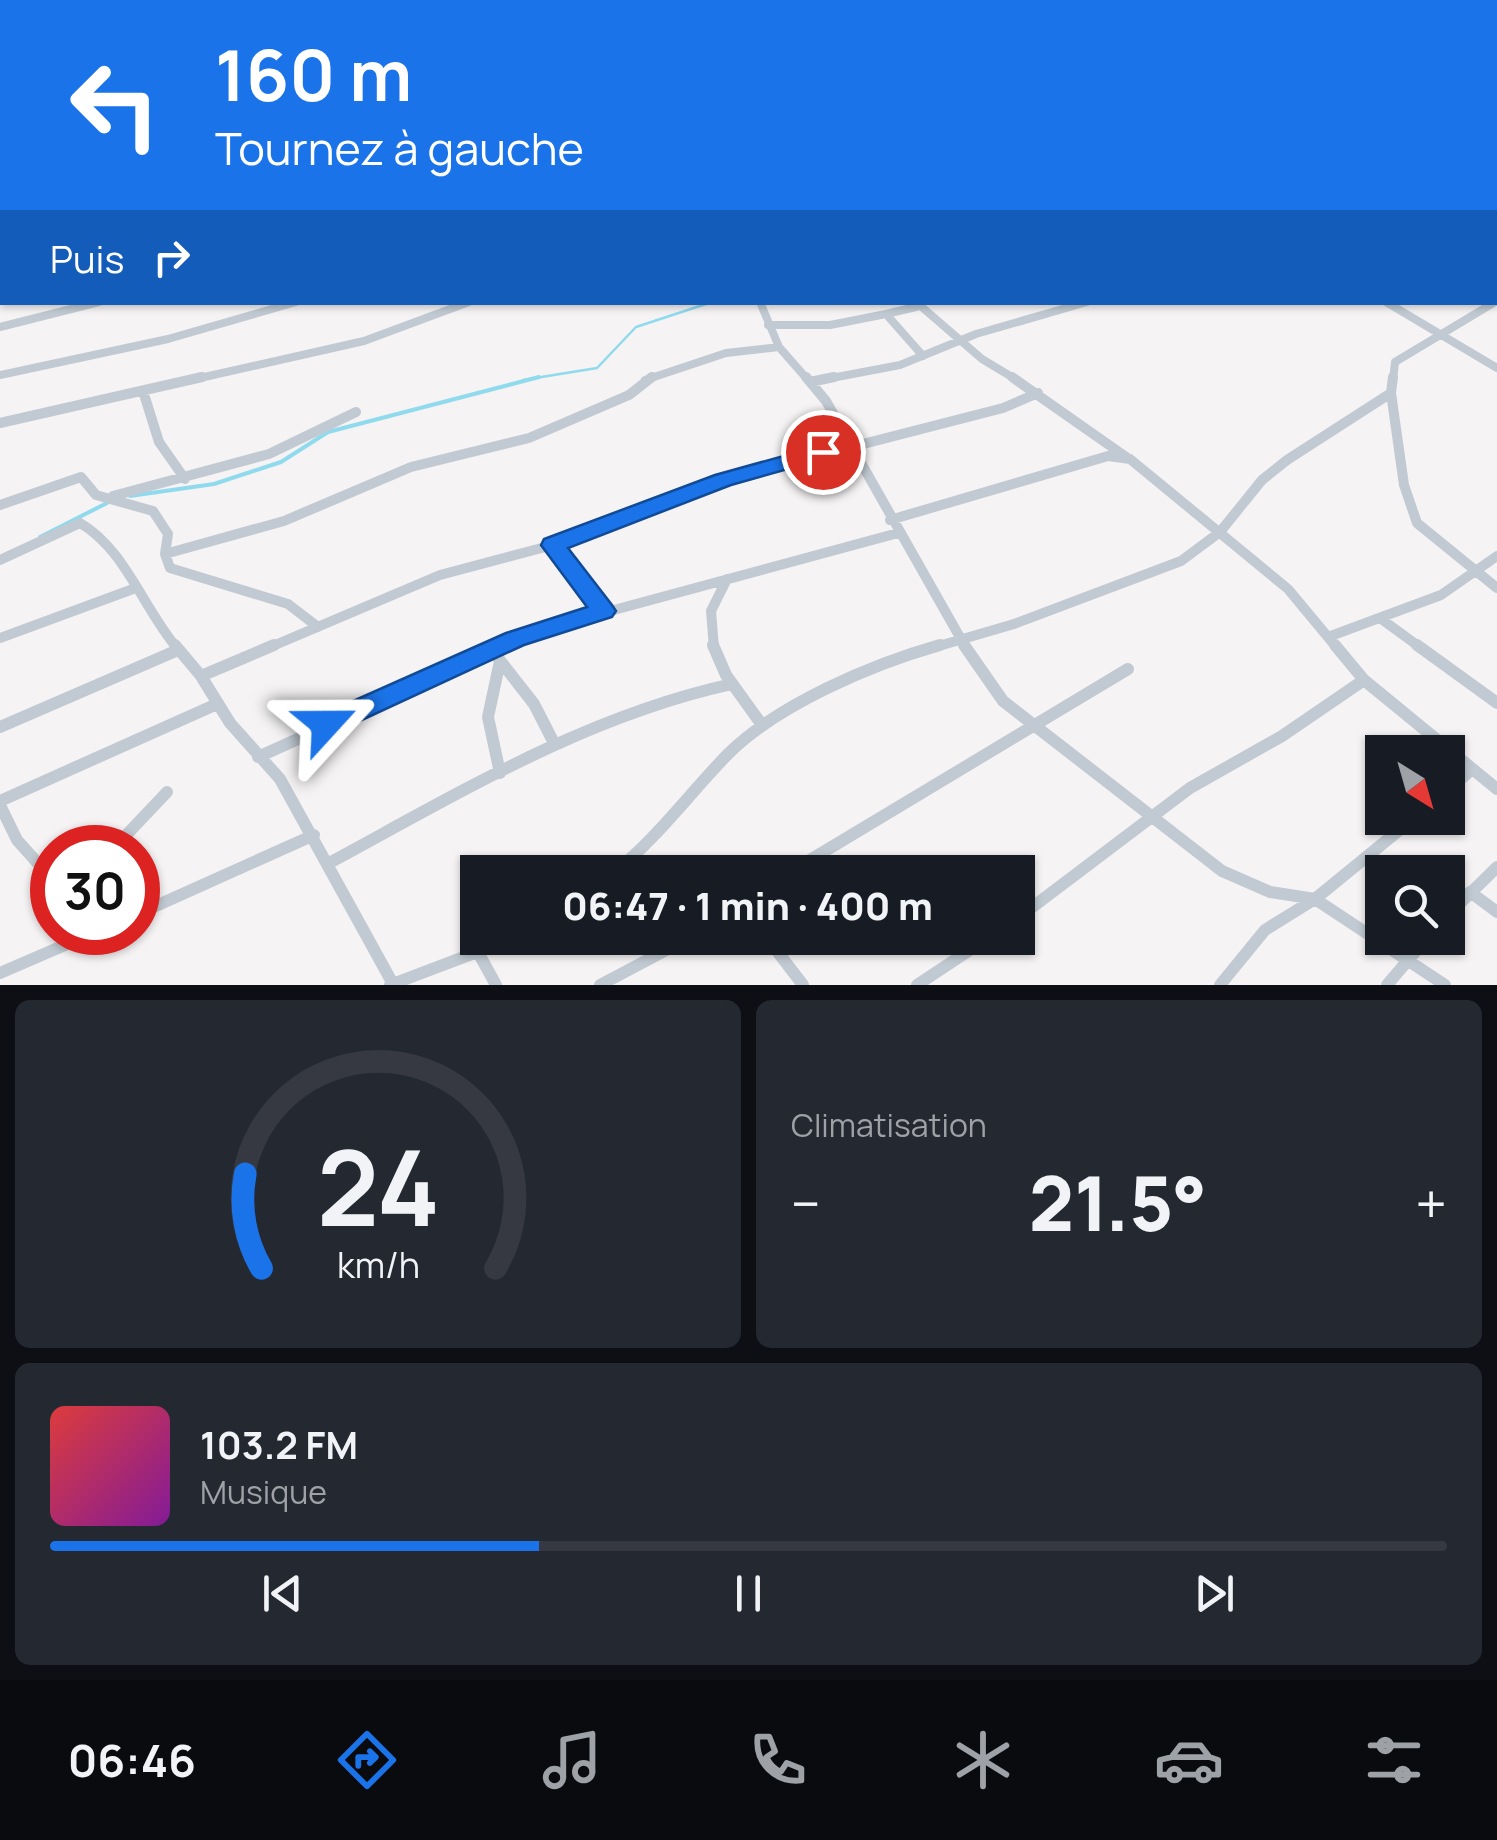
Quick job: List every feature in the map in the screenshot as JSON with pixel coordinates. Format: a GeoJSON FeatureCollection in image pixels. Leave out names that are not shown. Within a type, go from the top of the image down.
{"type":"FeatureCollection","features":[{"type":"Feature","properties":{"kind":"street"},"geometry":{"type":"LineString","coordinates":[[0,327],[87,305]]}},
{"type":"Feature","properties":{"kind":"street"},"geometry":{"type":"LineString","coordinates":[[0,375],[183,335],[286,305]]}},
{"type":"Feature","properties":{"kind":"street"},"geometry":{"type":"LineString","coordinates":[[0,423],[364,341],[461,305]]}},
{"type":"Feature","properties":{"kind":"street"},"geometry":{"type":"LineString","coordinates":[[761,305],[779,346],[810,382],[850,444],[890,520],[984,677],[1032,725],[1236,880],[1291,898],[1315,899],[1445,985]]}},
{"type":"Feature","properties":{"kind":"street"},"geometry":{"type":"LineString","coordinates":[[768,325],[830,326],[915,305]]}},
{"type":"Feature","properties":{"kind":"street"},"geometry":{"type":"LineString","coordinates":[[919,305],[991,365],[1038,392],[1190,504],[1288,588],[1364,680],[1470,771],[1497,789]]}},
{"type":"Feature","properties":{"kind":"street"},"geometry":{"type":"LineString","coordinates":[[810,382],[856,370],[891,368],[961,340],[1077,305]]}},
{"type":"Feature","properties":{"kind":"street"},"geometry":{"type":"LineString","coordinates":[[1391,305],[1497,368]]}},
{"type":"Feature","properties":{"kind":"street"},"geometry":{"type":"LineString","coordinates":[[1491,305],[1395,362],[1391,393],[1404,485],[1417,523],[1497,588]]}},
{"type":"Feature","properties":{"kind":"street"},"geometry":{"type":"LineString","coordinates":[[886,314],[923,356]]}},
{"type":"Feature","properties":{"kind":"street"},"geometry":{"type":"LineString","coordinates":[[165,554],[284,521],[411,467],[529,438],[628,395],[645,380],[703,360],[779,346]]}},
{"type":"Feature","properties":{"kind":"street"},"geometry":{"type":"LineString","coordinates":[[142,391],[160,442],[186,479]]}},
{"type":"Feature","properties":{"kind":"street"},"geometry":{"type":"LineString","coordinates":[[201,676],[440,575],[553,545],[723,480],[850,444],[1003,408],[1038,392]]}},
{"type":"Feature","properties":{"kind":"street"},"geometry":{"type":"LineString","coordinates":[[636,855],[654,840],[728,754],[762,725],[892,660],[1014,624],[1158,572],[1220,532],[1262,480],[1287,460],[1391,393]]}},
{"type":"Feature","properties":{"kind":"street"},"geometry":{"type":"LineString","coordinates":[[112,496],[186,479],[284,448],[356,412]]}},
{"type":"Feature","properties":{"kind":"street"},"geometry":{"type":"LineString","coordinates":[[890,520],[1100,458],[1130,459]]}},
{"type":"Feature","properties":{"kind":"street"},"geometry":{"type":"LineString","coordinates":[[0,505],[80,476],[96,494],[153,511],[168,534],[165,554],[170,568],[288,604],[318,628]]}},
{"type":"Feature","properties":{"kind":"street"},"geometry":{"type":"LineString","coordinates":[[0,560],[68,527],[88,525],[104,537],[133,589],[258,756],[280,779],[314,834],[392,984],[476,955]]}},
{"type":"Feature","properties":{"kind":"street"},"geometry":{"type":"LineString","coordinates":[[258,756],[604,611],[898,533]]}},
{"type":"Feature","properties":{"kind":"street"},"geometry":{"type":"LineString","coordinates":[[553,545],[604,611]]}},
{"type":"Feature","properties":{"kind":"street"},"geometry":{"type":"LineString","coordinates":[[1328,637],[1441,595],[1497,556]]}},
{"type":"Feature","properties":{"kind":"street"},"geometry":{"type":"LineString","coordinates":[[726,579],[710,612],[710,632],[732,684],[762,725]]}},
{"type":"Feature","properties":{"kind":"street"},"geometry":{"type":"LineString","coordinates":[[0,638],[133,589]]}},
{"type":"Feature","properties":{"kind":"street"},"geometry":{"type":"LineString","coordinates":[[1380,618],[1497,703]]}},
{"type":"Feature","properties":{"kind":"street"},"geometry":{"type":"LineString","coordinates":[[0,727],[178,650]]}},
{"type":"Feature","properties":{"kind":"street"},"geometry":{"type":"LineString","coordinates":[[497,655],[534,704],[555,745]]}},
{"type":"Feature","properties":{"kind":"street"},"geometry":{"type":"LineString","coordinates":[[497,655],[485,703],[490,744],[500,774]]}},
{"type":"Feature","properties":{"kind":"street"},"geometry":{"type":"LineString","coordinates":[[818,855],[1128,669]]}},
{"type":"Feature","properties":{"kind":"street"},"geometry":{"type":"LineString","coordinates":[[1035,905],[1190,788],[1282,736],[1364,680]]}},
{"type":"Feature","properties":{"kind":"street"},"geometry":{"type":"LineString","coordinates":[[329,863],[555,745],[684,694],[732,684]]}},
{"type":"Feature","properties":{"kind":"street"},"geometry":{"type":"LineString","coordinates":[[30,857],[5,833],[0,803],[218,704]]}},
{"type":"Feature","properties":{"kind":"street"},"geometry":{"type":"LineString","coordinates":[[1465,775],[1470,771]]}},
{"type":"Feature","properties":{"kind":"street"},"geometry":{"type":"LineString","coordinates":[[135,825],[166,792]]}},
{"type":"Feature","properties":{"kind":"street"},"geometry":{"type":"LineString","coordinates":[[160,904],[314,834]]}},
{"type":"Feature","properties":{"kind":"street"},"geometry":{"type":"LineString","coordinates":[[1220,985],[1265,930],[1315,899],[1393,835]]}},
{"type":"Feature","properties":{"kind":"street"},"geometry":{"type":"LineString","coordinates":[[1465,897],[1497,866]]}},
{"type":"Feature","properties":{"kind":"street"},"geometry":{"type":"LineString","coordinates":[[1470,892],[1497,912]]}},
{"type":"Feature","properties":{"kind":"street"},"geometry":{"type":"LineString","coordinates":[[0,972],[40,955]]}},
{"type":"Feature","properties":{"kind":"street"},"geometry":{"type":"LineString","coordinates":[[480,955],[496,985]]}},
{"type":"Feature","properties":{"kind":"street"},"geometry":{"type":"LineString","coordinates":[[600,985],[657,955]]}},
{"type":"Feature","properties":{"kind":"street"},"geometry":{"type":"LineString","coordinates":[[780,955],[802,985]]}},
{"type":"Feature","properties":{"kind":"street"},"geometry":{"type":"LineString","coordinates":[[917,985],[962,955]]}},
{"type":"Feature","properties":{"kind":"street"},"geometry":{"type":"LineString","coordinates":[[1387,985],[1412,955]]}},
{"type":"Feature","properties":{"kind":"waterway"},"geometry":{"type":"LineString","coordinates":[[535,378],[597,368],[636,327],[703,305]]}},
{"type":"Feature","properties":{"kind":"waterway"},"geometry":{"type":"LineString","coordinates":[[535,378],[539,377]]}},
{"type":"Feature","properties":{"kind":"waterway"},"geometry":{"type":"LineString","coordinates":[[130,496],[214,484],[281,462],[328,432],[535,378]]}},
{"type":"Feature","properties":{"kind":"waterway"},"geometry":{"type":"LineString","coordinates":[[523,380],[535,378]]}},
{"type":"Feature","properties":{"kind":"waterway"},"geometry":{"type":"LineString","coordinates":[[40,537],[107,503]]}},
{"type":"Feature","properties":{"kind":"route"},"geometry":{"type":"LineString","coordinates":[[326,724],[515,639],[604,611],[553,545],[723,480],[823,452]]}}]}
